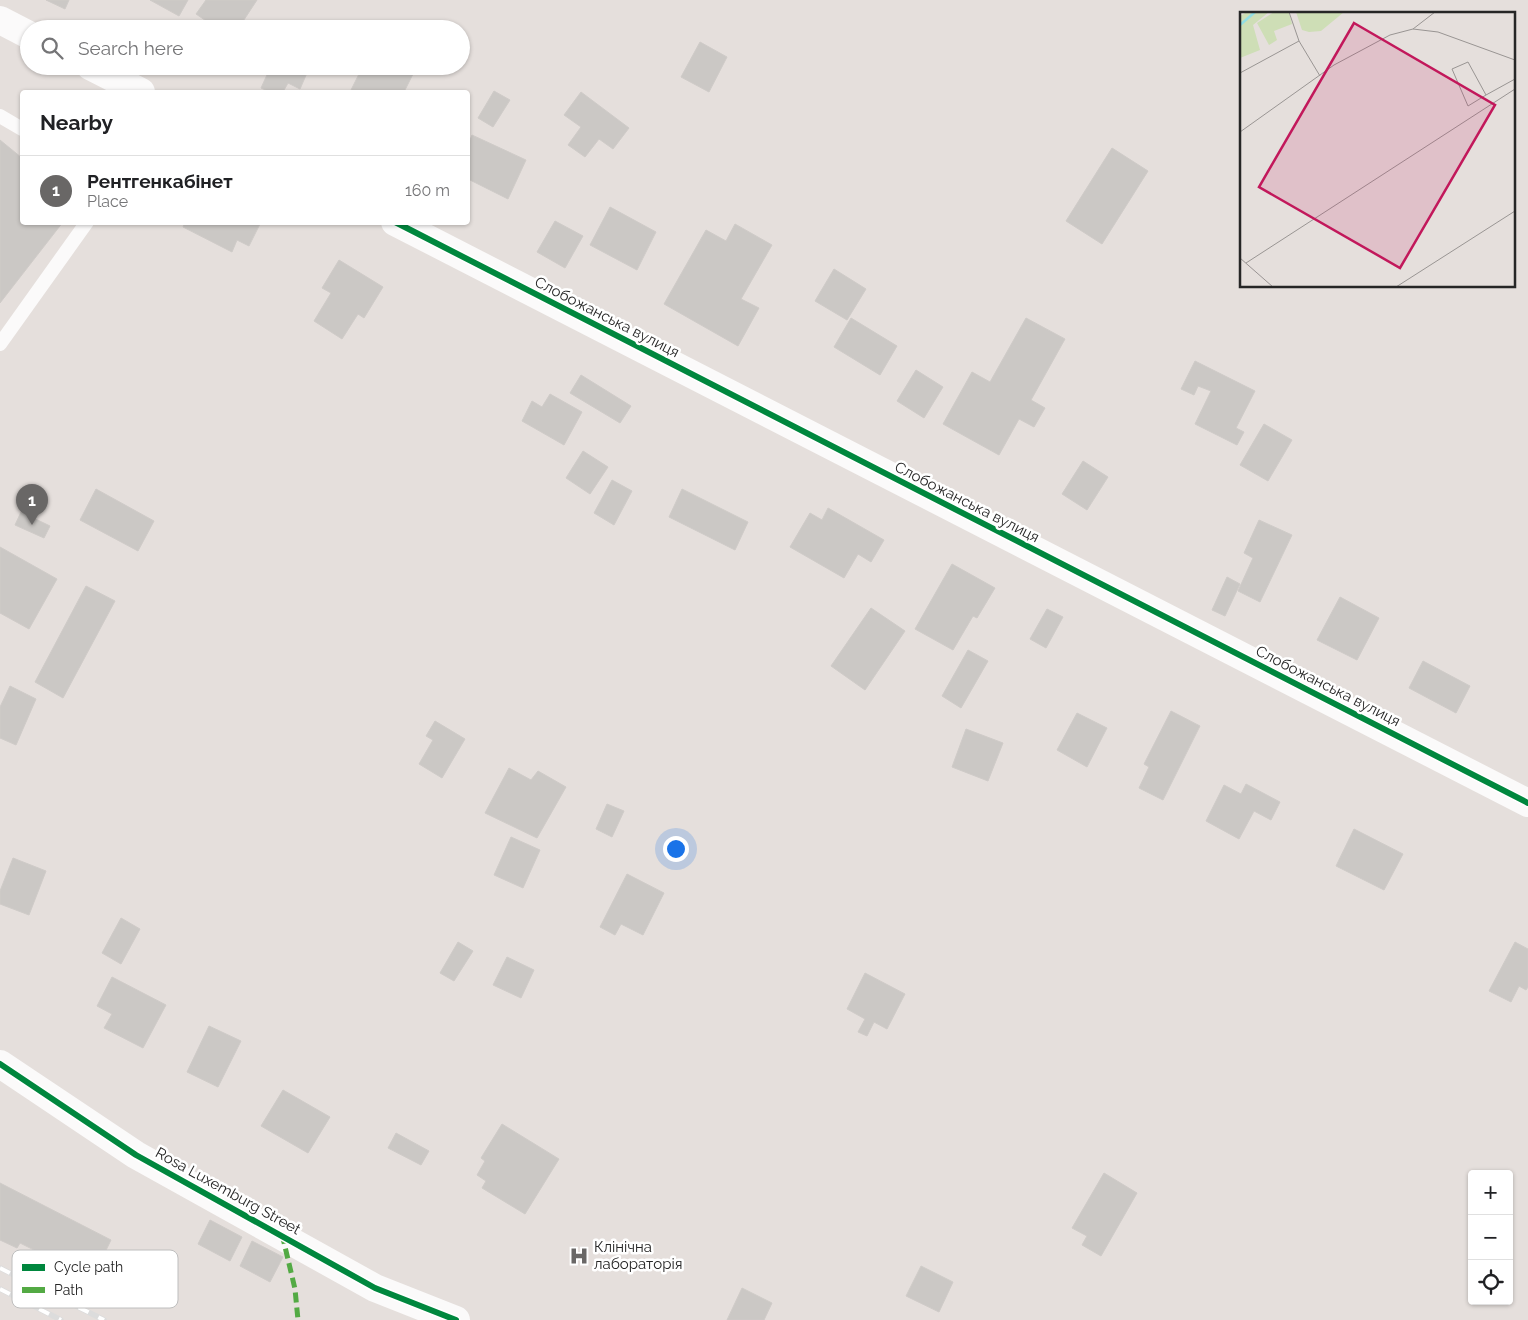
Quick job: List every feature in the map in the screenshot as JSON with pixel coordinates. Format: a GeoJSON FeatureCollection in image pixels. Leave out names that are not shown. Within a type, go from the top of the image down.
{"type":"FeatureCollection","features":[{"type":"Feature","properties":{"kind":"street"},"geometry":{"type":"LineString","coordinates":[[0,20],[20,30]]}},
{"type":"Feature","properties":{"kind":"street"},"geometry":{"type":"LineString","coordinates":[[108,75],[137,90]]}},
{"type":"Feature","properties":{"kind":"street","name":"Слобожанська вулиця"},"geometry":{"type":"LineString","coordinates":[[401,225],[1528,803]]}},
{"type":"Feature","properties":{"kind":"street","name":"Rosa Luxemburg Street"},"geometry":{"type":"LineString","coordinates":[[0,1064],[136,1155],[375,1288],[456,1320]]}},
{"type":"Feature","properties":{"kind":"lane"},"geometry":{"type":"LineString","coordinates":[[0,116],[20,128]]}},
{"type":"Feature","properties":{"kind":"lane"},"geometry":{"type":"LineString","coordinates":[[0,344],[85,225]]}},
{"type":"Feature","properties":{"kind":"building"},"geometry":{"type":"Polygon","coordinates":[[[46,0],[69,0],[65,9],[46,0]]]}},
{"type":"Feature","properties":{"kind":"building"},"geometry":{"type":"Polygon","coordinates":[[[150,0],[188,0],[179,16],[150,0]]]}},
{"type":"Feature","properties":{"kind":"building"},"geometry":{"type":"Polygon","coordinates":[[[206,0],[257,0],[244,20],[205,20],[196,14],[206,0]]]}},
{"type":"Feature","properties":{"kind":"building"},"geometry":{"type":"Polygon","coordinates":[[[700,42],[727,57],[709,92],[681,77],[700,42]]]}},
{"type":"Feature","properties":{"kind":"building"},"geometry":{"type":"Polygon","coordinates":[[[267,75],[306,75],[300,89],[288,83],[284,90],[266,90],[261,88],[267,75]]]}},
{"type":"Feature","properties":{"kind":"building"},"geometry":{"type":"Polygon","coordinates":[[[358,75],[412,75],[405,90],[351,90],[358,75]]]}},
{"type":"Feature","properties":{"kind":"building"},"geometry":{"type":"Polygon","coordinates":[[[494,91],[510,100],[493,127],[478,118],[494,91]]]}},
{"type":"Feature","properties":{"kind":"building"},"geometry":{"type":"Polygon","coordinates":[[[581,92],[629,128],[613,149],[599,139],[585,157],[568,145],[581,127],[564,115],[581,92]]]}},
{"type":"Feature","properties":{"kind":"building"},"geometry":{"type":"Polygon","coordinates":[[[472,135],[526,160],[508,199],[470,180],[470,140],[472,135]]]}},
{"type":"Feature","properties":{"kind":"building"},"geometry":{"type":"Polygon","coordinates":[[[0,140],[20,156],[20,225],[61,225],[0,303],[0,140]]]}},
{"type":"Feature","properties":{"kind":"building"},"geometry":{"type":"Polygon","coordinates":[[[1112,148],[1148,171],[1102,244],[1066,221],[1112,148]]]}},
{"type":"Feature","properties":{"kind":"building"},"geometry":{"type":"Polygon","coordinates":[[[610,207],[656,232],[637,270],[590,245],[610,207]]]}},
{"type":"Feature","properties":{"kind":"building"},"geometry":{"type":"Polygon","coordinates":[[[555,221],[583,236],[565,268],[537,252],[555,221]]]}},
{"type":"Feature","properties":{"kind":"building"},"geometry":{"type":"Polygon","coordinates":[[[735,224],[772,245],[741,299],[759,308],[738,346],[664,304],[706,230],[726,241],[735,224]]]}},
{"type":"Feature","properties":{"kind":"building"},"geometry":{"type":"Polygon","coordinates":[[[184,225],[260,225],[249,246],[237,240],[232,252],[183,227],[184,225]]]}},
{"type":"Feature","properties":{"kind":"building"},"geometry":{"type":"Polygon","coordinates":[[[339,260],[383,287],[364,318],[358,314],[342,339],[314,321],[331,293],[322,288],[339,260]]]}},
{"type":"Feature","properties":{"kind":"building"},"geometry":{"type":"Polygon","coordinates":[[[834,269],[866,289],[847,320],[815,301],[834,269]]]}},
{"type":"Feature","properties":{"kind":"building"},"geometry":{"type":"Polygon","coordinates":[[[851,318],[897,346],[880,375],[834,347],[851,318]]]}},
{"type":"Feature","properties":{"kind":"building"},"geometry":{"type":"Polygon","coordinates":[[[1026,318],[1065,339],[1031,400],[1045,408],[1034,427],[1019,419],[999,455],[943,424],[972,372],[990,382],[1026,318]]]}},
{"type":"Feature","properties":{"kind":"building"},"geometry":{"type":"Polygon","coordinates":[[[1195,361],[1255,391],[1236,428],[1244,432],[1237,445],[1195,424],[1211,391],[1198,386],[1194,395],[1181,389],[1195,361]]]}},
{"type":"Feature","properties":{"kind":"building"},"geometry":{"type":"Polygon","coordinates":[[[916,370],[943,387],[924,418],[897,401],[916,370]]]}},
{"type":"Feature","properties":{"kind":"building"},"geometry":{"type":"Polygon","coordinates":[[[581,375],[631,406],[620,423],[570,393],[581,375]]]}},
{"type":"Feature","properties":{"kind":"building"},"geometry":{"type":"Polygon","coordinates":[[[550,394],[582,412],[564,445],[522,421],[532,401],[542,407],[550,394]]]}},
{"type":"Feature","properties":{"kind":"building"},"geometry":{"type":"Polygon","coordinates":[[[1264,424],[1292,440],[1268,481],[1240,465],[1264,424]]]}},
{"type":"Feature","properties":{"kind":"building"},"geometry":{"type":"Polygon","coordinates":[[[583,451],[608,467],[590,494],[566,478],[583,451]]]}},
{"type":"Feature","properties":{"kind":"building"},"geometry":{"type":"Polygon","coordinates":[[[1083,461],[1108,477],[1087,510],[1062,494],[1083,461]]]}},
{"type":"Feature","properties":{"kind":"building"},"geometry":{"type":"Polygon","coordinates":[[[612,480],[632,491],[614,525],[594,513],[612,480]]]}},
{"type":"Feature","properties":{"kind":"building"},"geometry":{"type":"Polygon","coordinates":[[[96,489],[154,521],[138,551],[80,520],[96,489]]]}},
{"type":"Feature","properties":{"kind":"building"},"geometry":{"type":"Polygon","coordinates":[[[682,489],[748,522],[735,550],[669,517],[682,489]]]}},
{"type":"Feature","properties":{"kind":"building"},"geometry":{"type":"Polygon","coordinates":[[[828,508],[884,540],[871,562],[858,554],[844,578],[790,547],[810,513],[822,520],[828,508]]]}},
{"type":"Feature","properties":{"kind":"building"},"geometry":{"type":"Polygon","coordinates":[[[21,512],[50,526],[44,538],[15,525],[21,512]]]}},
{"type":"Feature","properties":{"kind":"building"},"geometry":{"type":"Polygon","coordinates":[[[1259,520],[1292,535],[1260,602],[1238,591],[1253,558],[1244,553],[1259,520]]]}},
{"type":"Feature","properties":{"kind":"building"},"geometry":{"type":"Polygon","coordinates":[[[0,547],[57,579],[29,629],[0,613],[0,547]]]}},
{"type":"Feature","properties":{"kind":"building"},"geometry":{"type":"Polygon","coordinates":[[[952,564],[995,588],[977,618],[973,616],[953,650],[915,629],[952,564]]]}},
{"type":"Feature","properties":{"kind":"building"},"geometry":{"type":"Polygon","coordinates":[[[1227,577],[1240,584],[1225,616],[1212,610],[1227,577]]]}},
{"type":"Feature","properties":{"kind":"building"},"geometry":{"type":"Polygon","coordinates":[[[86,586],[115,601],[63,698],[35,682],[86,586]]]}},
{"type":"Feature","properties":{"kind":"building"},"geometry":{"type":"Polygon","coordinates":[[[1340,597],[1379,618],[1357,660],[1317,640],[1340,597]]]}},
{"type":"Feature","properties":{"kind":"building"},"geometry":{"type":"Polygon","coordinates":[[[871,608],[905,631],[865,690],[831,666],[871,608]]]}},
{"type":"Feature","properties":{"kind":"building"},"geometry":{"type":"Polygon","coordinates":[[[1047,609],[1063,617],[1046,648],[1030,639],[1047,609]]]}},
{"type":"Feature","properties":{"kind":"building"},"geometry":{"type":"Polygon","coordinates":[[[968,650],[988,661],[961,708],[942,696],[968,650]]]}},
{"type":"Feature","properties":{"kind":"building"},"geometry":{"type":"Polygon","coordinates":[[[1423,661],[1470,686],[1456,713],[1409,688],[1423,661]]]}},
{"type":"Feature","properties":{"kind":"building"},"geometry":{"type":"Polygon","coordinates":[[[10,686],[36,699],[16,745],[0,738],[0,707],[10,686]]]}},
{"type":"Feature","properties":{"kind":"building"},"geometry":{"type":"Polygon","coordinates":[[[1171,711],[1200,726],[1163,800],[1139,788],[1149,767],[1144,764],[1171,711]]]}},
{"type":"Feature","properties":{"kind":"building"},"geometry":{"type":"Polygon","coordinates":[[[1077,713],[1107,728],[1087,767],[1057,750],[1077,713]]]}},
{"type":"Feature","properties":{"kind":"building"},"geometry":{"type":"Polygon","coordinates":[[[435,721],[465,739],[442,778],[419,764],[433,740],[426,736],[435,721]]]}},
{"type":"Feature","properties":{"kind":"building"},"geometry":{"type":"Polygon","coordinates":[[[966,729],[1003,743],[988,781],[952,767],[966,729]]]}},
{"type":"Feature","properties":{"kind":"building"},"geometry":{"type":"Polygon","coordinates":[[[509,768],[531,780],[538,771],[566,787],[537,838],[485,813],[509,768]]]}},
{"type":"Feature","properties":{"kind":"building"},"geometry":{"type":"Polygon","coordinates":[[[1246,784],[1280,802],[1271,820],[1254,811],[1239,839],[1206,821],[1224,785],[1241,794],[1246,784]]]}},
{"type":"Feature","properties":{"kind":"building"},"geometry":{"type":"Polygon","coordinates":[[[607,804],[624,811],[612,837],[596,829],[607,804]]]}},
{"type":"Feature","properties":{"kind":"building"},"geometry":{"type":"Polygon","coordinates":[[[1354,829],[1403,854],[1384,890],[1336,866],[1354,829]]]}},
{"type":"Feature","properties":{"kind":"building"},"geometry":{"type":"Polygon","coordinates":[[[511,837],[540,850],[523,888],[494,875],[511,837]]]}},
{"type":"Feature","properties":{"kind":"building"},"geometry":{"type":"Polygon","coordinates":[[[13,858],[46,871],[29,915],[0,904],[0,891],[13,858]]]}},
{"type":"Feature","properties":{"kind":"building"},"geometry":{"type":"Polygon","coordinates":[[[627,874],[664,893],[643,935],[621,924],[615,935],[600,927],[627,874]]]}},
{"type":"Feature","properties":{"kind":"building"},"geometry":{"type":"Polygon","coordinates":[[[121,918],[140,929],[121,964],[102,953],[121,918]]]}},
{"type":"Feature","properties":{"kind":"building"},"geometry":{"type":"Polygon","coordinates":[[[458,942],[473,951],[454,981],[440,973],[458,942]]]}},
{"type":"Feature","properties":{"kind":"building"},"geometry":{"type":"Polygon","coordinates":[[[1515,942],[1528,949],[1528,987],[1526,990],[1519,986],[1511,1002],[1489,991],[1515,942]]]}},
{"type":"Feature","properties":{"kind":"building"},"geometry":{"type":"Polygon","coordinates":[[[507,957],[534,970],[521,998],[493,985],[507,957]]]}},
{"type":"Feature","properties":{"kind":"building"},"geometry":{"type":"Polygon","coordinates":[[[865,973],[905,994],[887,1029],[874,1022],[867,1036],[858,1032],[865,1019],[847,1009],[865,973]]]}},
{"type":"Feature","properties":{"kind":"building"},"geometry":{"type":"Polygon","coordinates":[[[112,977],[166,1005],[143,1048],[104,1028],[112,1014],[97,1006],[112,977]]]}},
{"type":"Feature","properties":{"kind":"building"},"geometry":{"type":"Polygon","coordinates":[[[209,1026],[241,1041],[218,1087],[187,1072],[209,1026]]]}},
{"type":"Feature","properties":{"kind":"building"},"geometry":{"type":"Polygon","coordinates":[[[283,1090],[330,1117],[308,1153],[261,1126],[283,1090]]]}},
{"type":"Feature","properties":{"kind":"building"},"geometry":{"type":"Polygon","coordinates":[[[502,1124],[559,1159],[525,1214],[482,1188],[486,1181],[477,1175],[485,1161],[481,1158],[502,1124]]]}},
{"type":"Feature","properties":{"kind":"building"},"geometry":{"type":"Polygon","coordinates":[[[396,1133],[429,1151],[421,1165],[388,1148],[396,1133]]]}},
{"type":"Feature","properties":{"kind":"building"},"geometry":{"type":"Polygon","coordinates":[[[1104,1173],[1137,1193],[1101,1256],[1082,1245],[1087,1236],[1072,1228],[1104,1173]]]}},
{"type":"Feature","properties":{"kind":"building"},"geometry":{"type":"Polygon","coordinates":[[[0,1183],[111,1240],[106,1250],[34,1250],[20,1243],[17,1248],[0,1240],[0,1183]]]}},
{"type":"Feature","properties":{"kind":"building"},"geometry":{"type":"Polygon","coordinates":[[[210,1220],[242,1237],[230,1261],[198,1244],[210,1220]]]}},
{"type":"Feature","properties":{"kind":"building"},"geometry":{"type":"Polygon","coordinates":[[[252,1241],[283,1257],[270,1282],[240,1266],[252,1241]]]}},
{"type":"Feature","properties":{"kind":"building"},"geometry":{"type":"Polygon","coordinates":[[[921,1266],[953,1282],[939,1312],[906,1296],[921,1266]]]}},
{"type":"Feature","properties":{"kind":"building"},"geometry":{"type":"Polygon","coordinates":[[[742,1288],[772,1303],[764,1320],[727,1320],[742,1288]]]}},
{"type":"Feature","properties":{"kind":"railway"},"geometry":{"type":"LineString","coordinates":[[0,1268],[12,1274]]}},
{"type":"Feature","properties":{"kind":"railway"},"geometry":{"type":"LineString","coordinates":[[0,1289],[12,1295]]}},
{"type":"Feature","properties":{"kind":"railway"},"geometry":{"type":"LineString","coordinates":[[37,1308],[61,1320]]}},
{"type":"Feature","properties":{"kind":"railway"},"geometry":{"type":"LineString","coordinates":[[80,1308],[104,1320]]}},
{"type":"Feature","properties":{"kind":"marked path"},"geometry":{"type":"LineString","coordinates":[[282,1234],[295,1289],[298,1320]]}},
{"type":"Feature","properties":{"kind":"cycle path"},"geometry":{"type":"LineString","coordinates":[[401,225],[1528,803]]}},
{"type":"Feature","properties":{"kind":"cycle path"},"geometry":{"type":"LineString","coordinates":[[0,1064],[136,1155],[375,1288],[456,1320]]}},
{"type":"Feature","properties":{"kind":"place","name":"Рентгенкабінет"},"geometry":{"type":"Point","coordinates":[32,525]}},
{"type":"Feature","properties":{"kind":"place","name":"Клінічна лабораторія"},"geometry":{"type":"Point","coordinates":[579,1256]}}]}
